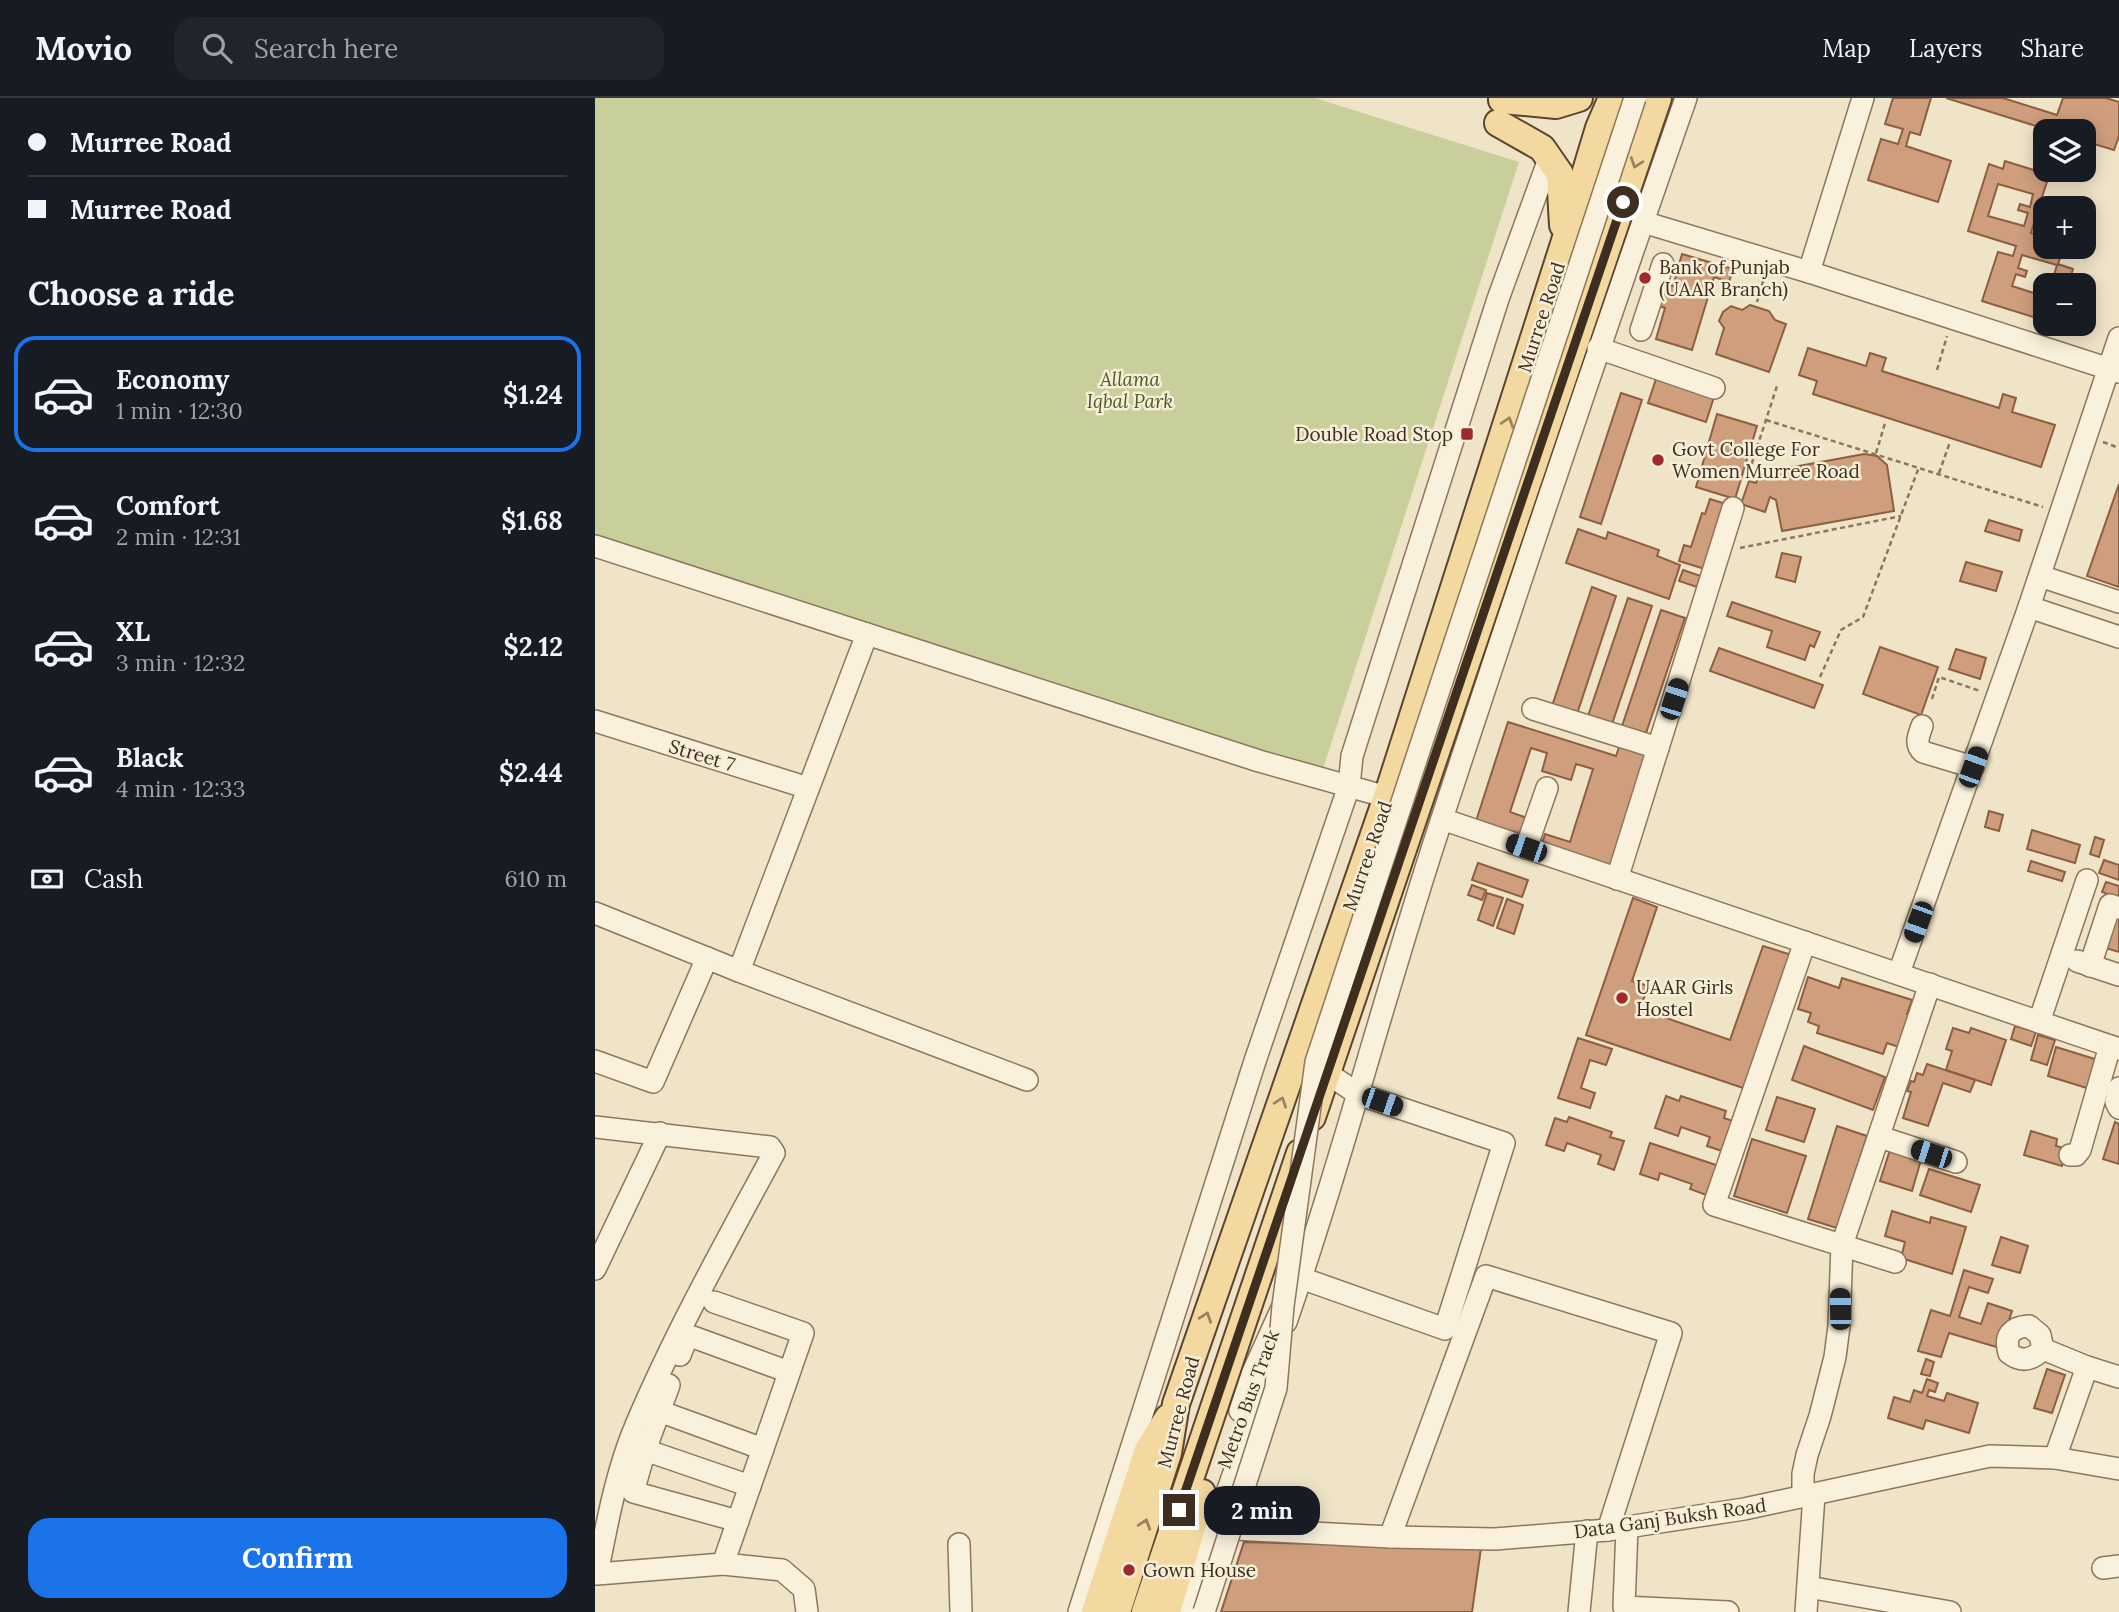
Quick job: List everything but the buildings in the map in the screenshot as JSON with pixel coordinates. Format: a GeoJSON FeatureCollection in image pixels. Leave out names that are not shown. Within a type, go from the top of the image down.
{"type":"FeatureCollection","features":[{"type":"Feature","properties":{"kind":"main road"},"geometry":{"type":"LineString","coordinates":[[1500,111],[1556,105],[1579,98]]}},
{"type":"Feature","properties":{"kind":"main road","name":"Murree Road"},"geometry":{"type":"LineString","coordinates":[[1117,1612],[1168,1453],[1176,1404],[1387,797],[1599,128],[1612,98]]}},
{"type":"Feature","properties":{"kind":"main road","name":"Murree Road"},"geometry":{"type":"LineString","coordinates":[[1145,1612],[1327,1073],[1609,282],[1658,98]]}},
{"type":"Feature","properties":{"kind":"main road"},"geometry":{"type":"LineString","coordinates":[[1500,111],[1542,148],[1560,174],[1564,244]]}},
{"type":"Feature","properties":{"kind":"main road"},"geometry":{"type":"LineString","coordinates":[[1095,1612],[1148,1450],[1176,1404]]}},
{"type":"Feature","properties":{"kind":"main road"},"geometry":{"type":"LineString","coordinates":[[1167,1612],[1212,1457],[1214,1405]]}},
{"type":"Feature","properties":{"kind":"street","name":"Metro Bus Track"},"geometry":{"type":"LineString","coordinates":[[1204,1612],[1276,1388],[1283,1306],[1316,1062],[1635,98]]}},
{"type":"Feature","properties":{"kind":"street"},"geometry":{"type":"LineString","coordinates":[[1185,1612],[1301,1278],[1442,819],[1613,309],[1609,282],[1643,222],[1686,98]]}},
{"type":"Feature","properties":{"kind":"street"},"geometry":{"type":"LineString","coordinates":[[1809,272],[1863,98]]}},
{"type":"Feature","properties":{"kind":"street"},"geometry":{"type":"LineString","coordinates":[[1079,1612],[1255,1061],[1349,786],[1352,756],[1485,338],[1549,159]]}},
{"type":"Feature","properties":{"kind":"street"},"geometry":{"type":"LineString","coordinates":[[1643,222],[2114,370]]}},
{"type":"Feature","properties":{"kind":"street"},"geometry":{"type":"LineString","coordinates":[[1613,309],[1642,325],[1663,264]]}},
{"type":"Feature","properties":{"kind":"street"},"geometry":{"type":"LineString","coordinates":[[1899,973],[2061,512],[2114,370],[2119,338]]}},
{"type":"Feature","properties":{"kind":"street"},"geometry":{"type":"LineString","coordinates":[[1598,348],[1714,388]]}},
{"type":"Feature","properties":{"kind":"street"},"geometry":{"type":"LineString","coordinates":[[1617,879],[1733,508]]}},
{"type":"Feature","properties":{"kind":"street"},"geometry":{"type":"LineString","coordinates":[[595,546],[1259,761],[1387,797]]}},
{"type":"Feature","properties":{"kind":"street"},"geometry":{"type":"LineString","coordinates":[[2040,576],[2119,602]]}},
{"type":"Feature","properties":{"kind":"street"},"geometry":{"type":"LineString","coordinates":[[2029,607],[2119,637]]}},
{"type":"Feature","properties":{"kind":"street"},"geometry":{"type":"LineString","coordinates":[[739,971],[867,634]]}},
{"type":"Feature","properties":{"kind":"street"},"geometry":{"type":"LineString","coordinates":[[1533,709],[1658,748]]}},
{"type":"Feature","properties":{"kind":"street","name":"Street 7"},"geometry":{"type":"LineString","coordinates":[[595,721],[809,788]]}},
{"type":"Feature","properties":{"kind":"street"},"geometry":{"type":"LineString","coordinates":[[1922,726],[1917,740],[1923,752],[1973,767]]}},
{"type":"Feature","properties":{"kind":"street"},"geometry":{"type":"LineString","coordinates":[[1526,848],[1547,788]]}},
{"type":"Feature","properties":{"kind":"street"},"geometry":{"type":"LineString","coordinates":[[1442,819],[2115,1048],[2080,1150],[2076,1155],[2070,1155]]}},
{"type":"Feature","properties":{"kind":"street"},"geometry":{"type":"LineString","coordinates":[[2039,1022],[2087,880]]}},
{"type":"Feature","properties":{"kind":"street"},"geometry":{"type":"LineString","coordinates":[[595,913],[739,971],[1027,1080]]}},
{"type":"Feature","properties":{"kind":"street"},"geometry":{"type":"LineString","coordinates":[[2075,914],[2112,916],[2090,966]]}},
{"type":"Feature","properties":{"kind":"street"},"geometry":{"type":"LineString","coordinates":[[1805,942],[1714,1205],[1841,1248],[1895,1262]]}},
{"type":"Feature","properties":{"kind":"street"},"geometry":{"type":"LineString","coordinates":[[2061,956],[2119,975]]}},
{"type":"Feature","properties":{"kind":"street"},"geometry":{"type":"LineString","coordinates":[[595,1061],[653,1082],[707,958]]}},
{"type":"Feature","properties":{"kind":"street"},"geometry":{"type":"LineString","coordinates":[[1806,1612],[1809,1496],[1803,1474],[1835,1357],[1840,1317],[1841,1248],[1930,984]]}},
{"type":"Feature","properties":{"kind":"street"},"geometry":{"type":"LineString","coordinates":[[1301,1278],[1445,1329],[1504,1143],[1358,1094],[1327,1073]]}},
{"type":"Feature","properties":{"kind":"street"},"geometry":{"type":"LineString","coordinates":[[2119,1088],[2116,1102],[2119,1108]]}},
{"type":"Feature","properties":{"kind":"street"},"geometry":{"type":"LineString","coordinates":[[595,1127],[770,1147],[774,1153],[703,1284],[604,1496],[596,1575],[723,1564],[782,1570],[804,1589],[807,1612]]}},
{"type":"Feature","properties":{"kind":"street"},"geometry":{"type":"LineString","coordinates":[[595,1269],[660,1133]]}},
{"type":"Feature","properties":{"kind":"street"},"geometry":{"type":"LineString","coordinates":[[1880,1137],[1956,1162]]}},
{"type":"Feature","properties":{"kind":"street"},"geometry":{"type":"LineString","coordinates":[[1390,1537],[1486,1276],[1671,1333],[1579,1612]]}},
{"type":"Feature","properties":{"kind":"street"},"geometry":{"type":"LineString","coordinates":[[714,1302],[800,1330],[803,1337],[723,1564]]}},
{"type":"Feature","properties":{"kind":"street","name":"Metro Bus Track"},"geometry":{"type":"LineString","coordinates":[[1175,1612],[1253,1372],[1283,1306]]}},
{"type":"Feature","properties":{"kind":"street"},"geometry":{"type":"LineString","coordinates":[[738,1521],[636,1494],[633,1489],[645,1450],[689,1337],[789,1372]]}},
{"type":"Feature","properties":{"kind":"street"},"geometry":{"type":"LineString","coordinates":[[2043,1349],[2119,1377]]}},
{"type":"Feature","properties":{"kind":"street"},"geometry":{"type":"LineString","coordinates":[[2055,1458],[2087,1367]]}},
{"type":"Feature","properties":{"kind":"street"},"geometry":{"type":"LineString","coordinates":[[659,1411],[763,1449]]}},
{"type":"Feature","properties":{"kind":"street"},"geometry":{"type":"LineString","coordinates":[[645,1450],[750,1486]]}},
{"type":"Feature","properties":{"kind":"street","name":"Data Ganj Buksh Road"},"geometry":{"type":"LineString","coordinates":[[1215,1528],[1390,1537],[1495,1539],[1607,1529],[1809,1496],[1990,1456],[2055,1458],[2119,1469]]}},
{"type":"Feature","properties":{"kind":"street"},"geometry":{"type":"LineString","coordinates":[[1607,1529],[1624,1607],[1728,1612]]}},
{"type":"Feature","properties":{"kind":"street"},"geometry":{"type":"LineString","coordinates":[[959,1544],[961,1612]]}},
{"type":"Feature","properties":{"kind":"street"},"geometry":{"type":"LineString","coordinates":[[1808,1587],[1950,1612]]}},
{"type":"Feature","properties":{"kind":"path"},"geometry":{"type":"LineString","coordinates":[[1757,302],[1770,260]]}},
{"type":"Feature","properties":{"kind":"path"},"geometry":{"type":"LineString","coordinates":[[1937,370],[1952,319]]}},
{"type":"Feature","properties":{"kind":"path"},"geometry":{"type":"LineString","coordinates":[[1749,472],[1777,386]]}},
{"type":"Feature","properties":{"kind":"path"},"geometry":{"type":"LineString","coordinates":[[1766,420],[2061,512]]}},
{"type":"Feature","properties":{"kind":"path"},"geometry":{"type":"LineString","coordinates":[[1876,453],[1885,423]]}},
{"type":"Feature","properties":{"kind":"path"},"geometry":{"type":"LineString","coordinates":[[1939,473],[1950,442]]}},
{"type":"Feature","properties":{"kind":"path"},"geometry":{"type":"LineString","coordinates":[[1820,677],[1836,637],[1863,617],[1919,467]]}},
{"type":"Feature","properties":{"kind":"path"},"geometry":{"type":"LineString","coordinates":[[1720,552],[1901,516]]}},
{"type":"Feature","properties":{"kind":"path"},"geometry":{"type":"LineString","coordinates":[[1932,699],[1939,677],[1997,697]]}},
{"type":"Feature","properties":{"kind":"green space","name":"Allama Iqbal Park"},"geometry":{"type":"Polygon","coordinates":[[[595,98],[1315,98],[1519,162],[1320,778],[595,545],[595,98]]]}},
{"type":"Feature","properties":{"kind":"place","name":"Bank of Punjab (UAAR Branch)"},"geometry":{"type":"Point","coordinates":[1645,278]}},
{"type":"Feature","properties":{"kind":"place","name":"Double Road Stop"},"geometry":{"type":"Point","coordinates":[1467,434]}},
{"type":"Feature","properties":{"kind":"place","name":"Govt College For Women Murree Road"},"geometry":{"type":"Point","coordinates":[1658,460]}},
{"type":"Feature","properties":{"kind":"place","name":"UAAR Girls Hostel"},"geometry":{"type":"Point","coordinates":[1622,998]}},
{"type":"Feature","properties":{"kind":"place","name":"Gown House"},"geometry":{"type":"Point","coordinates":[1129,1570]}},
{"type":"Feature","properties":{"kind":"route"},"geometry":{"type":"LineString","coordinates":[[1179,1510],[1623,202]]}}]}
